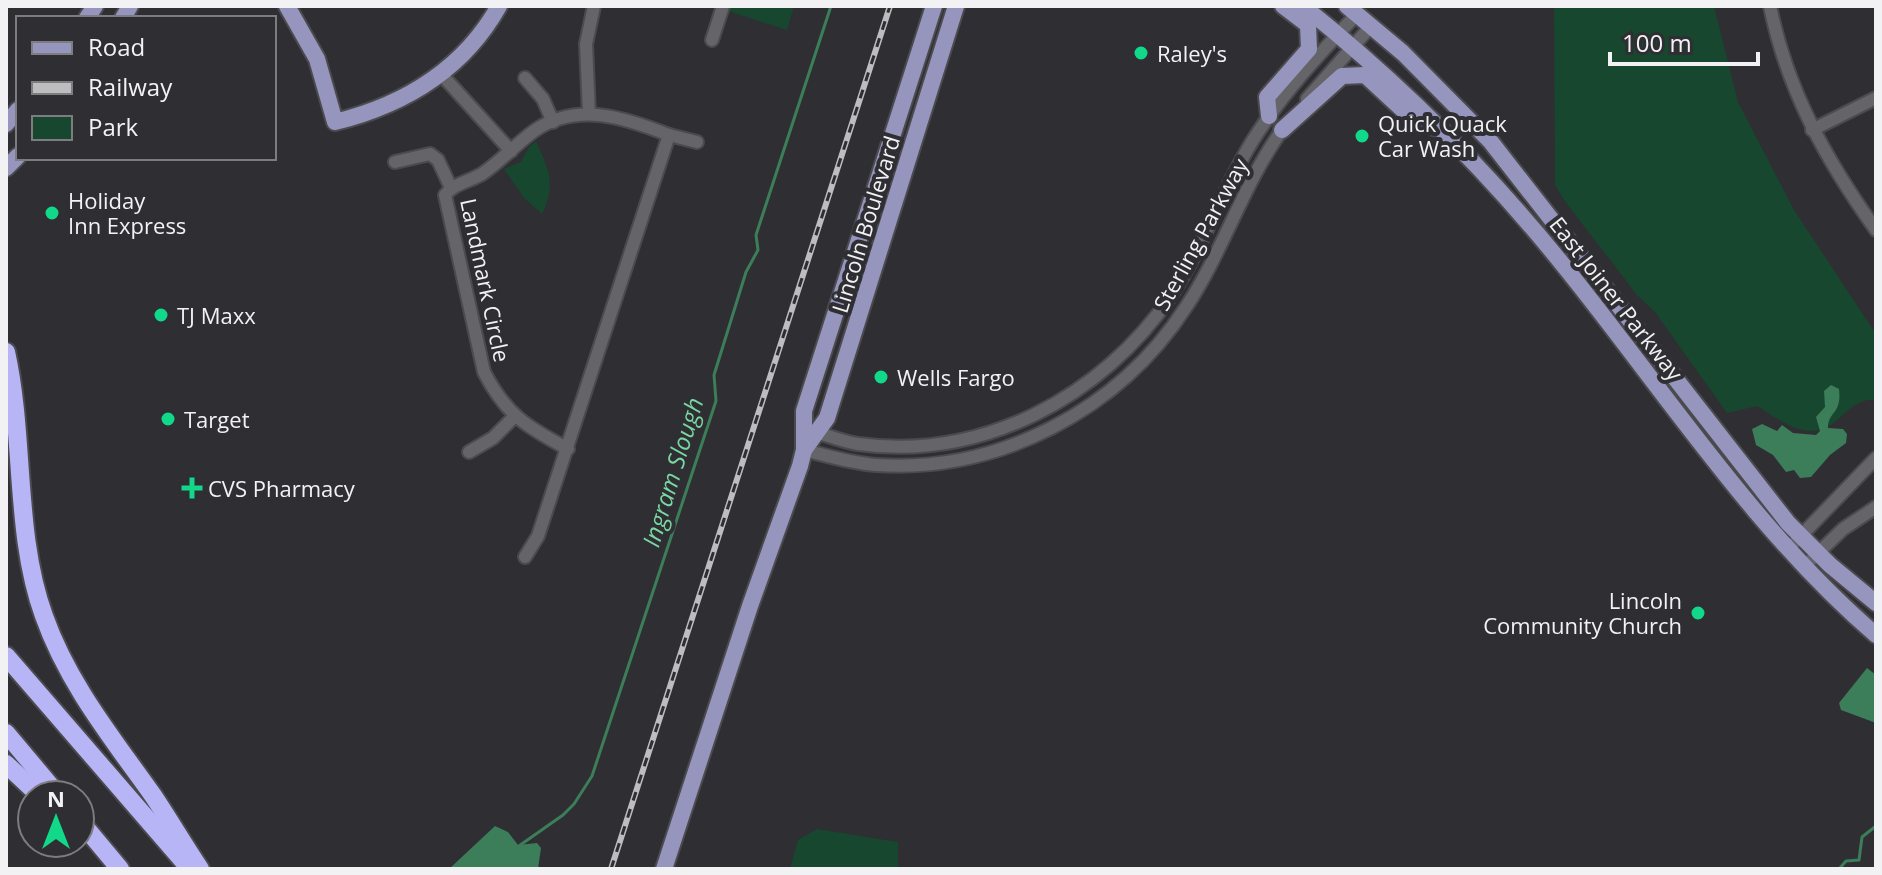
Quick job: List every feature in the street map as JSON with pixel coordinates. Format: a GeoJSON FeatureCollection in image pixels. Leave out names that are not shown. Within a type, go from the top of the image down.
{"type":"FeatureCollection","features":[{"type":"Feature","properties":{"kind":"highway"},"geometry":{"type":"LineString","coordinates":[[6,352],[28,547],[43,615],[76,687],[200,869]]}},
{"type":"Feature","properties":{"kind":"highway"},"geometry":{"type":"LineString","coordinates":[[6,656],[190,869]]}},
{"type":"Feature","properties":{"kind":"highway"},"geometry":{"type":"LineString","coordinates":[[6,733],[45,779]]}},
{"type":"Feature","properties":{"kind":"highway"},"geometry":{"type":"LineString","coordinates":[[6,764],[22,779]]}},
{"type":"Feature","properties":{"kind":"highway"},"geometry":{"type":"LineString","coordinates":[[96,840],[120,869]]}},
{"type":"Feature","properties":{"kind":"highway"},"geometry":{"type":"LineString","coordinates":[[96,847],[120,869]]}},
{"type":"Feature","properties":{"kind":"main road"},"geometry":{"type":"LineString","coordinates":[[287,6],[317,59],[335,122],[391,105],[442,75],[474,43],[499,6]]}},
{"type":"Feature","properties":{"kind":"main road","name":"Lincoln Boulevard"},"geometry":{"type":"LineString","coordinates":[[664,869],[804,450],[810,430],[804,411],[934,6]]}},
{"type":"Feature","properties":{"kind":"main road","name":"Lincoln Boulevard"},"geometry":{"type":"LineString","coordinates":[[810,430],[827,418],[956,6]]}},
{"type":"Feature","properties":{"kind":"main road"},"geometry":{"type":"LineString","coordinates":[[1269,116],[1267,97],[1309,49],[1308,25],[1283,6]]}},
{"type":"Feature","properties":{"kind":"main road","name":"East Joiner Parkway"},"geometry":{"type":"LineString","coordinates":[[1303,6],[1440,128],[1521,213],[1774,535],[1876,635]]}},
{"type":"Feature","properties":{"kind":"main road","name":"East Joiner Parkway"},"geometry":{"type":"LineString","coordinates":[[1352,10],[1447,95],[1499,151],[1746,472],[1800,537],[1876,603]]}},
{"type":"Feature","properties":{"kind":"main road"},"geometry":{"type":"LineString","coordinates":[[1282,130],[1342,76],[1353,73],[1365,75],[1418,124],[1440,128]]}},
{"type":"Feature","properties":{"kind":"street"},"geometry":{"type":"LineString","coordinates":[[589,114],[586,44],[594,6]]}},
{"type":"Feature","properties":{"kind":"street"},"geometry":{"type":"LineString","coordinates":[[712,40],[723,6]]}},
{"type":"Feature","properties":{"kind":"street"},"geometry":{"type":"LineString","coordinates":[[1770,6],[1782,56],[1812,130],[1839,179],[1876,230]]}},
{"type":"Feature","properties":{"kind":"street","name":"Sterling Parkway"},"geometry":{"type":"LineString","coordinates":[[810,430],[852,443],[888,446],[951,442],[1026,419],[1083,387],[1128,349],[1171,295],[1237,168],[1269,116],[1338,34],[1352,10]]}},
{"type":"Feature","properties":{"kind":"street","name":"Sterling Parkway"},"geometry":{"type":"LineString","coordinates":[[804,450],[874,465],[955,461],[1033,438],[1084,410],[1128,376],[1158,345],[1188,305],[1254,176],[1282,130],[1371,26]]}},
{"type":"Feature","properties":{"kind":"street"},"geometry":{"type":"LineString","coordinates":[[442,75],[511,151]]}},
{"type":"Feature","properties":{"kind":"street"},"geometry":{"type":"LineString","coordinates":[[525,78],[543,99],[553,122]]}},
{"type":"Feature","properties":{"kind":"street"},"geometry":{"type":"LineString","coordinates":[[1812,130],[1876,98]]}},
{"type":"Feature","properties":{"kind":"street","name":"Landmark Circle"},"geometry":{"type":"LineString","coordinates":[[568,449],[526,426],[515,416],[493,389],[484,372],[445,195],[451,188],[481,174],[535,130],[553,122],[589,114],[626,118],[697,142]]}},
{"type":"Feature","properties":{"kind":"street"},"geometry":{"type":"LineString","coordinates":[[525,557],[538,536],[568,449],[669,135]]}},
{"type":"Feature","properties":{"kind":"street"},"geometry":{"type":"LineString","coordinates":[[395,162],[430,154],[438,160],[451,188]]}},
{"type":"Feature","properties":{"kind":"street"},"geometry":{"type":"LineString","coordinates":[[469,452],[493,438],[515,416]]}},
{"type":"Feature","properties":{"kind":"street"},"geometry":{"type":"LineString","coordinates":[[1788,549],[1876,458]]}},
{"type":"Feature","properties":{"kind":"street"},"geometry":{"type":"LineString","coordinates":[[1804,566],[1843,529],[1876,507]]}},
{"type":"Feature","properties":{"kind":"green space"},"geometry":{"type":"Polygon","coordinates":[[[729,6],[794,6],[787,30],[728,11],[729,6]]]}},
{"type":"Feature","properties":{"kind":"green space"},"geometry":{"type":"Polygon","coordinates":[[[1554,6],[1714,6],[1738,102],[1794,210],[1876,334],[1876,400],[1855,405],[1831,425],[1810,431],[1786,424],[1757,406],[1727,413],[1655,312],[1637,295],[1555,185],[1554,6]]]}},
{"type":"Feature","properties":{"kind":"green space"},"geometry":{"type":"Polygon","coordinates":[[[536,141],[550,185],[542,214],[524,198],[504,169],[521,162],[536,141]]]}},
{"type":"Feature","properties":{"kind":"green space"},"geometry":{"type":"Polygon","coordinates":[[[817,829],[898,842],[898,869],[790,869],[798,840],[817,829]]]}},
{"type":"Feature","properties":{"kind":"shaded area"},"geometry":{"type":"Polygon","coordinates":[[[1831,385],[1839,389],[1839,404],[1828,428],[1843,429],[1847,434],[1846,443],[1830,455],[1811,477],[1800,478],[1794,470],[1786,472],[1773,455],[1756,445],[1752,429],[1762,424],[1777,431],[1782,425],[1793,433],[1816,435],[1820,431],[1816,417],[1825,407],[1824,391],[1831,385]]]}},
{"type":"Feature","properties":{"kind":"shaded area"},"geometry":{"type":"Polygon","coordinates":[[[1867,668],[1876,675],[1876,723],[1841,710],[1839,703],[1867,668]]]}},
{"type":"Feature","properties":{"kind":"shaded area"},"geometry":{"type":"Polygon","coordinates":[[[495,826],[508,832],[518,845],[537,843],[541,848],[538,869],[449,869],[495,826]]]}},
{"type":"Feature","properties":{"kind":"waterway","name":"Ingram Slough"},"geometry":{"type":"LineString","coordinates":[[516,848],[563,815],[592,776],[716,401],[714,375],[746,272],[758,250],[756,235],[831,6]]}},
{"type":"Feature","properties":{"kind":"waterway"},"geometry":{"type":"LineString","coordinates":[[1839,869],[1846,861],[1859,860],[1862,837],[1876,826]]}},
{"type":"Feature","properties":{"kind":"railway"},"geometry":{"type":"LineString","coordinates":[[611,869],[890,6]]}},
{"type":"Feature","properties":{"kind":"place","name":"Raley's"},"geometry":{"type":"Point","coordinates":[1141,53]}},
{"type":"Feature","properties":{"kind":"place","name":"Quick Quack Car Wash"},"geometry":{"type":"Point","coordinates":[1362,136]}},
{"type":"Feature","properties":{"kind":"place","name":"Holiday Inn Express"},"geometry":{"type":"Point","coordinates":[52,213]}},
{"type":"Feature","properties":{"kind":"place","name":"TJ Maxx"},"geometry":{"type":"Point","coordinates":[161,315]}},
{"type":"Feature","properties":{"kind":"place","name":"Wells Fargo"},"geometry":{"type":"Point","coordinates":[881,377]}},
{"type":"Feature","properties":{"kind":"place","name":"Target"},"geometry":{"type":"Point","coordinates":[168,419]}},
{"type":"Feature","properties":{"kind":"place","name":"CVS Pharmacy"},"geometry":{"type":"Point","coordinates":[192,488]}},
{"type":"Feature","properties":{"kind":"place","name":"Lincoln Community Church"},"geometry":{"type":"Point","coordinates":[1698,613]}}]}
